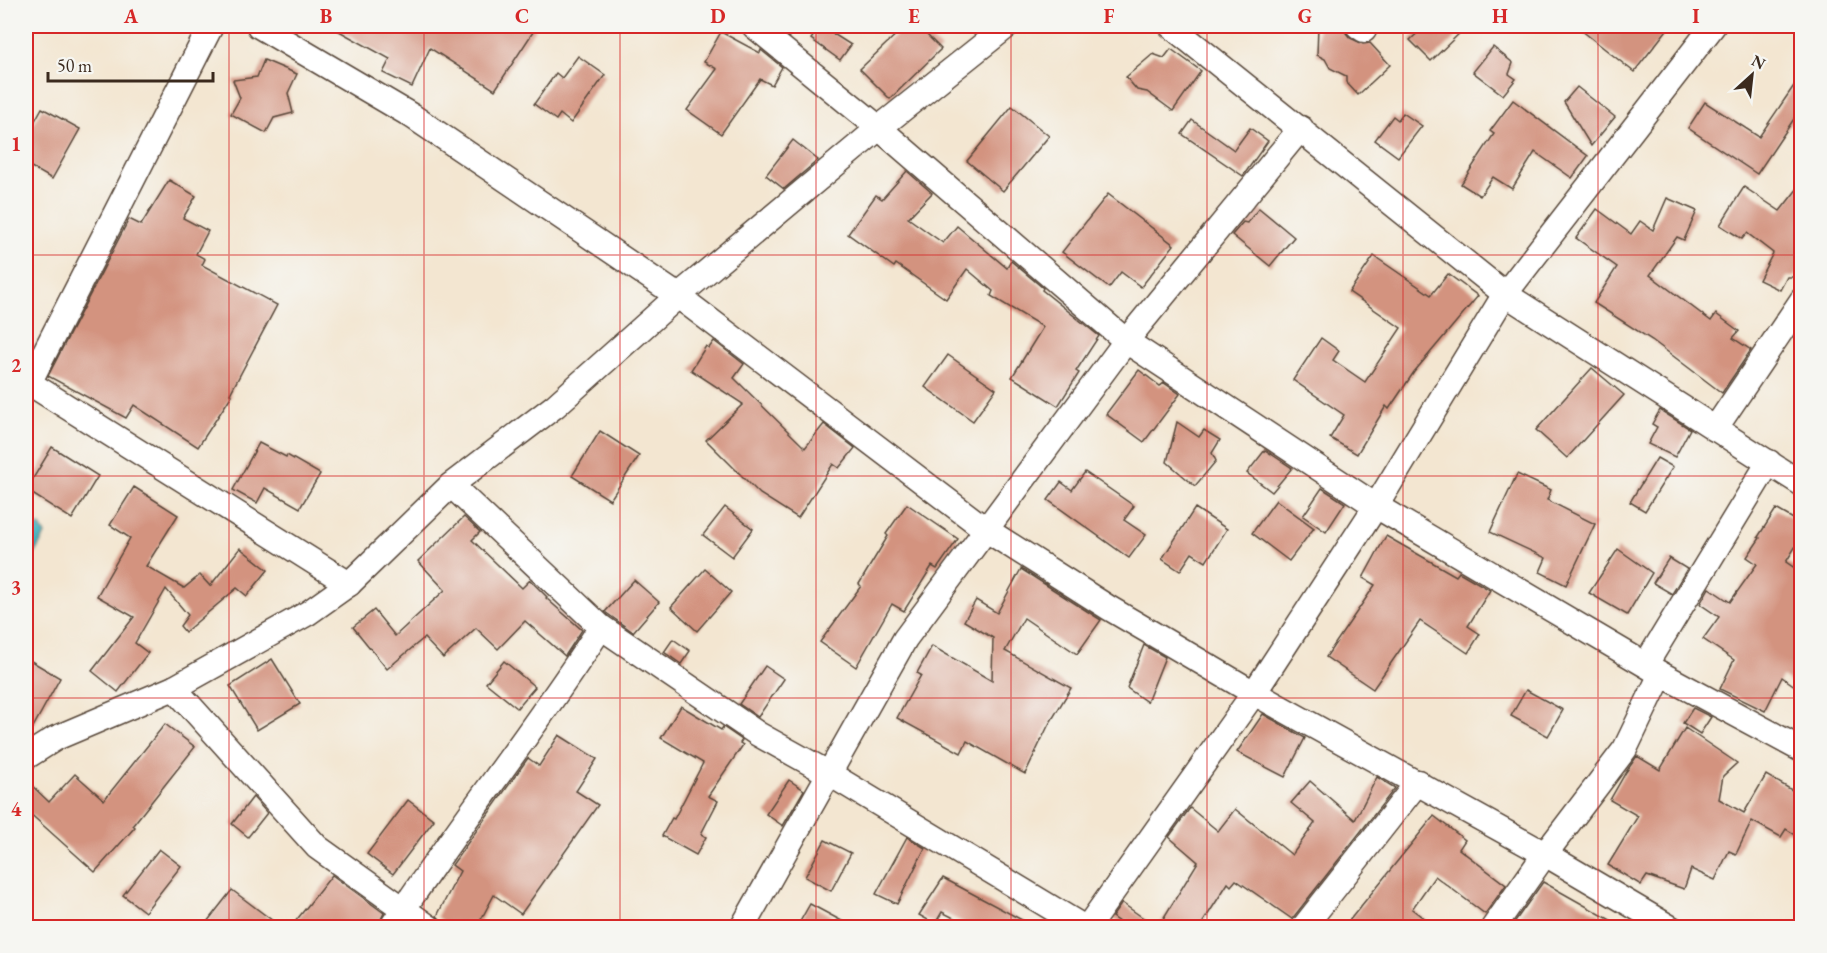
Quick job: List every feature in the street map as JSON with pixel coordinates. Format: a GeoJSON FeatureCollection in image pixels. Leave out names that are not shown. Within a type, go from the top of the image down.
{"type":"FeatureCollection","features":[{"type":"Feature","properties":{"kind":"street"},"geometry":{"type":"LineString","coordinates":[[210,26],[27,385],[349,584]]}},
{"type":"Feature","properties":{"kind":"street"},"geometry":{"type":"LineString","coordinates":[[259,26],[412,116],[678,296],[985,529],[1109,608],[1254,693],[1418,782],[1671,927]]}},
{"type":"Feature","properties":{"kind":"street"},"geometry":{"type":"LineString","coordinates":[[754,26],[879,128],[1125,341],[1376,506],[1654,669],[1802,750]]}},
{"type":"Feature","properties":{"kind":"street"},"geometry":{"type":"LineString","coordinates":[[26,757],[56,738],[174,688],[308,613],[349,584],[451,485],[555,406],[678,296],[879,128],[1007,26]]}},
{"type":"Feature","properties":{"kind":"street"},"geometry":{"type":"LineString","coordinates":[[1171,26],[1301,128],[1505,294],[1802,484]]}},
{"type":"Feature","properties":{"kind":"street"},"geometry":{"type":"LineString","coordinates":[[451,485],[601,627],[758,734],[828,773],[1086,927],[1254,693],[1376,506],[1505,294],[1713,26]]}},
{"type":"Feature","properties":{"kind":"street"},"geometry":{"type":"LineString","coordinates":[[742,927],[905,639],[1125,341],[1301,128]]}},
{"type":"Feature","properties":{"kind":"street"},"geometry":{"type":"LineString","coordinates":[[1715,429],[1802,300]]}},
{"type":"Feature","properties":{"kind":"street"},"geometry":{"type":"LineString","coordinates":[[1494,927],[1545,854],[1625,749],[1654,669],[1769,462]]}},
{"type":"Feature","properties":{"kind":"street"},"geometry":{"type":"LineString","coordinates":[[397,918],[562,688],[601,627]]}},
{"type":"Feature","properties":{"kind":"street"},"geometry":{"type":"LineString","coordinates":[[174,688],[317,847],[397,918],[429,927]]}},
{"type":"Feature","properties":{"kind":"street"},"geometry":{"type":"LineString","coordinates":[[1303,927],[1418,782]]}},
{"type":"Feature","properties":{"kind":"water"},"geometry":{"type":"Polygon","coordinates":[[[26,525],[40,526],[45,535],[26,568],[26,525]]]}},
{"type":"Feature","properties":{"kind":"building"},"geometry":{"type":"Polygon","coordinates":[[[330,26],[537,26],[495,90],[430,48],[412,87],[383,73],[390,59],[330,26]]]}},
{"type":"Feature","properties":{"kind":"building"},"geometry":{"type":"Polygon","coordinates":[[[821,26],[851,45],[840,60],[811,39],[821,26]]]}},
{"type":"Feature","properties":{"kind":"building"},"geometry":{"type":"Polygon","coordinates":[[[905,26],[918,26],[941,49],[890,99],[860,69],[905,26]]]}},
{"type":"Feature","properties":{"kind":"building"},"geometry":{"type":"Polygon","coordinates":[[[1318,26],[1344,26],[1350,38],[1363,44],[1370,43],[1390,65],[1358,95],[1346,82],[1346,76],[1330,68],[1325,59],[1317,55],[1318,26]]]}},
{"type":"Feature","properties":{"kind":"building"},"geometry":{"type":"Polygon","coordinates":[[[1425,26],[1467,26],[1431,61],[1410,40],[1425,26]]]}},
{"type":"Feature","properties":{"kind":"building"},"geometry":{"type":"Polygon","coordinates":[[[1576,26],[1670,26],[1634,72],[1576,26]]]}},
{"type":"Feature","properties":{"kind":"building"},"geometry":{"type":"Polygon","coordinates":[[[721,32],[760,53],[761,50],[782,67],[772,85],[760,79],[721,134],[687,110],[717,69],[704,62],[721,32]]]}},
{"type":"Feature","properties":{"kind":"building"},"geometry":{"type":"Polygon","coordinates":[[[1493,47],[1513,63],[1509,74],[1516,79],[1503,95],[1473,72],[1493,47]]]}},
{"type":"Feature","properties":{"kind":"building"},"geometry":{"type":"Polygon","coordinates":[[[1171,49],[1201,71],[1173,111],[1147,92],[1137,90],[1126,77],[1153,54],[1164,58],[1171,49]]]}},
{"type":"Feature","properties":{"kind":"building"},"geometry":{"type":"Polygon","coordinates":[[[578,56],[605,75],[571,123],[560,114],[556,120],[534,104],[556,73],[562,78],[578,56]]]}},
{"type":"Feature","properties":{"kind":"building"},"geometry":{"type":"Polygon","coordinates":[[[264,60],[297,74],[288,93],[293,113],[274,118],[266,133],[231,114],[240,98],[233,80],[257,77],[264,60]]]}},
{"type":"Feature","properties":{"kind":"building"},"geometry":{"type":"Polygon","coordinates":[[[1802,74],[1802,107],[1757,174],[1688,128],[1705,102],[1759,137],[1802,74]]]}},
{"type":"Feature","properties":{"kind":"building"},"geometry":{"type":"Polygon","coordinates":[[[1577,87],[1615,117],[1591,146],[1564,102],[1577,87]]]}},
{"type":"Feature","properties":{"kind":"building"},"geometry":{"type":"Polygon","coordinates":[[[1513,100],[1588,156],[1572,178],[1535,152],[1512,189],[1493,177],[1480,196],[1461,184],[1494,134],[1490,131],[1513,100]]]}},
{"type":"Feature","properties":{"kind":"building"},"geometry":{"type":"Polygon","coordinates":[[[1012,106],[1049,136],[1003,191],[967,161],[1012,106]]]}},
{"type":"Feature","properties":{"kind":"building"},"geometry":{"type":"Polygon","coordinates":[[[42,108],[80,129],[52,179],[26,164],[26,137],[42,108]]]}},
{"type":"Feature","properties":{"kind":"building"},"geometry":{"type":"Polygon","coordinates":[[[1403,113],[1422,126],[1398,157],[1375,140],[1393,116],[1398,120],[1403,113]]]}},
{"type":"Feature","properties":{"kind":"building"},"geometry":{"type":"Polygon","coordinates":[[[1192,120],[1234,150],[1250,128],[1268,141],[1243,176],[1182,134],[1192,120]]]}},
{"type":"Feature","properties":{"kind":"building"},"geometry":{"type":"Polygon","coordinates":[[[793,140],[818,160],[784,189],[766,175],[793,140]]]}},
{"type":"Feature","properties":{"kind":"building"},"geometry":{"type":"Polygon","coordinates":[[[907,171],[932,193],[908,218],[943,243],[957,226],[1007,268],[1011,261],[1043,288],[1042,290],[1099,336],[1076,371],[1079,373],[1058,406],[1012,377],[1043,327],[991,296],[993,291],[967,269],[946,299],[896,264],[894,267],[848,234],[876,195],[882,199],[907,171]]]}},
{"type":"Feature","properties":{"kind":"building"},"geometry":{"type":"Polygon","coordinates":[[[169,180],[196,196],[183,218],[208,231],[196,254],[205,259],[202,265],[277,305],[230,394],[232,395],[198,447],[134,405],[126,418],[48,376],[129,219],[141,225],[169,180]]]}},
{"type":"Feature","properties":{"kind":"building"},"geometry":{"type":"Polygon","coordinates":[[[1802,183],[1802,263],[1795,277],[1787,277],[1780,290],[1759,280],[1773,253],[1747,233],[1742,239],[1720,225],[1744,187],[1780,211],[1802,183]]]}},
{"type":"Feature","properties":{"kind":"building"},"geometry":{"type":"Polygon","coordinates":[[[1108,194],[1174,245],[1141,287],[1121,272],[1109,288],[1062,252],[1108,194]]]}},
{"type":"Feature","properties":{"kind":"building"},"geometry":{"type":"Polygon","coordinates":[[[1667,198],[1697,211],[1684,240],[1677,237],[1650,275],[1711,321],[1716,314],[1739,331],[1733,338],[1751,350],[1722,393],[1652,340],[1594,303],[1617,267],[1576,238],[1597,209],[1631,234],[1640,221],[1653,230],[1667,198]]]}},
{"type":"Feature","properties":{"kind":"building"},"geometry":{"type":"Polygon","coordinates":[[[1259,208],[1294,237],[1270,266],[1232,235],[1243,222],[1247,223],[1259,208]]]}},
{"type":"Feature","properties":{"kind":"building"},"geometry":{"type":"Polygon","coordinates":[[[1374,256],[1431,295],[1448,274],[1478,296],[1414,372],[1389,409],[1386,406],[1357,454],[1330,438],[1344,415],[1293,380],[1321,338],[1339,351],[1333,360],[1365,382],[1401,328],[1349,292],[1374,256]]]}},
{"type":"Feature","properties":{"kind":"building"},"geometry":{"type":"Polygon","coordinates":[[[714,341],[744,364],[734,378],[805,448],[824,424],[855,448],[839,468],[833,464],[798,518],[760,494],[706,440],[743,404],[691,370],[706,346],[709,348],[714,341]]]}},
{"type":"Feature","properties":{"kind":"building"},"geometry":{"type":"Polygon","coordinates":[[[948,355],[996,389],[973,421],[925,387],[948,355]]]}},
{"type":"Feature","properties":{"kind":"building"},"geometry":{"type":"Polygon","coordinates":[[[1592,368],[1624,395],[1567,458],[1536,430],[1592,368]]]}},
{"type":"Feature","properties":{"kind":"building"},"geometry":{"type":"Polygon","coordinates":[[[1139,370],[1160,386],[1164,383],[1180,394],[1144,442],[1106,414],[1139,370]]]}},
{"type":"Feature","properties":{"kind":"building"},"geometry":{"type":"Polygon","coordinates":[[[1660,410],[1690,429],[1675,457],[1648,444],[1657,427],[1652,424],[1660,410]]]}},
{"type":"Feature","properties":{"kind":"building"},"geometry":{"type":"Polygon","coordinates":[[[1177,422],[1199,437],[1204,430],[1220,440],[1212,453],[1216,461],[1195,486],[1167,462],[1177,422]]]}},
{"type":"Feature","properties":{"kind":"building"},"geometry":{"type":"Polygon","coordinates":[[[600,431],[639,456],[610,500],[572,476],[600,431]]]}},
{"type":"Feature","properties":{"kind":"building"},"geometry":{"type":"Polygon","coordinates":[[[259,443],[286,457],[287,455],[320,474],[300,508],[265,488],[257,503],[233,490],[259,443]]]}},
{"type":"Feature","properties":{"kind":"building"},"geometry":{"type":"Polygon","coordinates":[[[52,447],[98,476],[72,519],[26,490],[52,447]]]}},
{"type":"Feature","properties":{"kind":"building"},"geometry":{"type":"Polygon","coordinates":[[[1265,450],[1292,468],[1272,492],[1247,473],[1265,450]]]}},
{"type":"Feature","properties":{"kind":"building"},"geometry":{"type":"Polygon","coordinates":[[[1657,458],[1673,467],[1645,511],[1630,502],[1657,458]]]}},
{"type":"Feature","properties":{"kind":"building"},"geometry":{"type":"Polygon","coordinates":[[[1085,472],[1134,506],[1124,520],[1146,535],[1129,558],[1048,500],[1061,482],[1072,490],[1085,472]]]}},
{"type":"Feature","properties":{"kind":"building"},"geometry":{"type":"Polygon","coordinates":[[[1517,474],[1551,490],[1547,500],[1595,524],[1566,585],[1540,572],[1546,558],[1490,532],[1517,474]]]}},
{"type":"Feature","properties":{"kind":"building"},"geometry":{"type":"Polygon","coordinates":[[[134,487],[178,515],[146,566],[184,588],[200,575],[210,586],[240,548],[268,570],[247,596],[237,588],[185,632],[180,626],[188,615],[166,589],[135,643],[148,653],[118,692],[92,671],[134,617],[97,596],[130,538],[110,525],[134,487]]]}},
{"type":"Feature","properties":{"kind":"building"},"geometry":{"type":"Polygon","coordinates":[[[1322,488],[1345,503],[1326,532],[1303,516],[1322,488]]]}},
{"type":"Feature","properties":{"kind":"building"},"geometry":{"type":"Polygon","coordinates":[[[1276,500],[1314,528],[1289,561],[1252,533],[1276,500]]]}},
{"type":"Feature","properties":{"kind":"building"},"geometry":{"type":"Polygon","coordinates":[[[907,504],[958,539],[937,569],[932,566],[904,611],[892,604],[856,667],[820,642],[861,586],[859,584],[888,536],[886,534],[907,504]]]}},
{"type":"Feature","properties":{"kind":"building"},"geometry":{"type":"Polygon","coordinates":[[[725,507],[753,529],[732,557],[703,535],[725,507]]]}},
{"type":"Feature","properties":{"kind":"building"},"geometry":{"type":"Polygon","coordinates":[[[1195,508],[1227,529],[1206,562],[1192,553],[1180,571],[1162,559],[1195,508]]]}},
{"type":"Feature","properties":{"kind":"building"},"geometry":{"type":"Polygon","coordinates":[[[1776,509],[1802,524],[1802,536],[1786,562],[1802,573],[1802,691],[1782,677],[1765,711],[1720,689],[1734,660],[1703,639],[1719,617],[1700,604],[1709,588],[1730,602],[1757,564],[1747,557],[1776,509]]]}},
{"type":"Feature","properties":{"kind":"building"},"geometry":{"type":"Polygon","coordinates":[[[464,517],[480,532],[472,540],[522,588],[530,580],[546,598],[582,630],[565,656],[525,621],[498,649],[476,628],[443,658],[424,638],[387,669],[353,627],[374,610],[395,636],[445,590],[418,561],[464,517]]]}},
{"type":"Feature","properties":{"kind":"building"},"geometry":{"type":"Polygon","coordinates":[[[1386,536],[1456,576],[1459,572],[1490,590],[1468,626],[1480,634],[1468,653],[1420,621],[1373,689],[1326,657],[1375,585],[1363,578],[1386,536]]]}},
{"type":"Feature","properties":{"kind":"building"},"geometry":{"type":"Polygon","coordinates":[[[1618,549],[1652,573],[1627,615],[1589,593],[1618,549]]]}},
{"type":"Feature","properties":{"kind":"building"},"geometry":{"type":"Polygon","coordinates":[[[1669,558],[1687,569],[1672,594],[1653,583],[1669,558]]]}},
{"type":"Feature","properties":{"kind":"building"},"geometry":{"type":"Polygon","coordinates":[[[705,569],[731,592],[697,631],[671,607],[705,569]]]}},
{"type":"Feature","properties":{"kind":"building"},"geometry":{"type":"Polygon","coordinates":[[[1021,569],[1101,620],[1077,654],[1024,618],[1005,651],[1071,688],[1048,726],[1025,774],[967,741],[961,753],[897,718],[921,675],[917,673],[932,646],[992,681],[993,638],[964,621],[976,600],[997,613],[1021,569]]]}},
{"type":"Feature","properties":{"kind":"building"},"geometry":{"type":"Polygon","coordinates":[[[634,580],[659,602],[633,632],[605,612],[634,580]]]}},
{"type":"Feature","properties":{"kind":"building"},"geometry":{"type":"Polygon","coordinates":[[[673,639],[690,651],[681,664],[664,652],[673,639]]]}},
{"type":"Feature","properties":{"kind":"building"},"geometry":{"type":"Polygon","coordinates":[[[1144,645],[1165,657],[1147,702],[1127,688],[1144,645]]]}},
{"type":"Feature","properties":{"kind":"building"},"geometry":{"type":"Polygon","coordinates":[[[26,658],[60,678],[26,740],[26,658]]]}},
{"type":"Feature","properties":{"kind":"building"},"geometry":{"type":"Polygon","coordinates":[[[272,659],[300,704],[257,730],[230,686],[272,659]]]}},
{"type":"Feature","properties":{"kind":"building"},"geometry":{"type":"Polygon","coordinates":[[[504,661],[535,687],[517,708],[486,683],[504,661]]]}},
{"type":"Feature","properties":{"kind":"building"},"geometry":{"type":"Polygon","coordinates":[[[765,666],[784,679],[758,717],[739,704],[765,666]]]}},
{"type":"Feature","properties":{"kind":"building"},"geometry":{"type":"Polygon","coordinates":[[[1526,690],[1563,710],[1548,736],[1511,716],[1526,690]]]}},
{"type":"Feature","properties":{"kind":"building"},"geometry":{"type":"Polygon","coordinates":[[[681,706],[721,730],[723,727],[742,740],[740,743],[743,745],[708,796],[718,801],[701,834],[706,837],[696,855],[662,836],[672,818],[674,819],[703,763],[661,738],[681,706]]]}},
{"type":"Feature","properties":{"kind":"building"},"geometry":{"type":"Polygon","coordinates":[[[1693,708],[1711,717],[1700,734],[1683,723],[1693,708]]]}},
{"type":"Feature","properties":{"kind":"building"},"geometry":{"type":"Polygon","coordinates":[[[1263,714],[1305,738],[1285,777],[1237,752],[1263,714]]]}},
{"type":"Feature","properties":{"kind":"building"},"geometry":{"type":"Polygon","coordinates":[[[165,724],[195,747],[133,825],[135,827],[95,872],[26,810],[26,780],[49,802],[75,774],[104,800],[165,724]]]}},
{"type":"Feature","properties":{"kind":"building"},"geometry":{"type":"Polygon","coordinates":[[[1685,728],[1737,763],[1723,776],[1719,799],[1744,813],[1766,775],[1802,796],[1802,839],[1786,829],[1781,837],[1752,821],[1736,854],[1729,851],[1715,880],[1691,869],[1684,889],[1647,876],[1641,885],[1608,865],[1638,816],[1610,800],[1637,756],[1660,770],[1685,728]]]}},
{"type":"Feature","properties":{"kind":"building"},"geometry":{"type":"Polygon","coordinates":[[[559,735],[597,759],[576,791],[598,805],[521,914],[494,895],[477,927],[444,927],[443,922],[437,916],[460,871],[452,865],[528,758],[539,766],[559,735]]]}},
{"type":"Feature","properties":{"kind":"building"},"geometry":{"type":"Polygon","coordinates":[[[1377,777],[1395,788],[1292,919],[1236,880],[1231,886],[1228,883],[1200,927],[1158,927],[1198,862],[1169,837],[1190,808],[1218,831],[1235,809],[1292,855],[1315,823],[1291,803],[1310,781],[1355,820],[1377,777]]]}},
{"type":"Feature","properties":{"kind":"building"},"geometry":{"type":"Polygon","coordinates":[[[789,780],[804,790],[783,826],[766,814],[789,780]]]}},
{"type":"Feature","properties":{"kind":"building"},"geometry":{"type":"Polygon","coordinates":[[[253,797],[267,813],[248,837],[232,824],[253,797]]]}},
{"type":"Feature","properties":{"kind":"building"},"geometry":{"type":"Polygon","coordinates":[[[408,800],[434,820],[393,874],[367,854],[408,800]]]}},
{"type":"Feature","properties":{"kind":"building"},"geometry":{"type":"Polygon","coordinates":[[[1434,816],[1465,840],[1459,849],[1506,885],[1485,914],[1435,876],[1412,909],[1435,927],[1344,927],[1434,816]]]}},
{"type":"Feature","properties":{"kind":"building"},"geometry":{"type":"Polygon","coordinates":[[[907,837],[925,848],[897,904],[876,894],[907,837]]]}},
{"type":"Feature","properties":{"kind":"building"},"geometry":{"type":"Polygon","coordinates":[[[825,840],[851,853],[831,891],[805,877],[825,840]]]}},
{"type":"Feature","properties":{"kind":"building"},"geometry":{"type":"Polygon","coordinates":[[[159,849],[181,866],[145,912],[123,895],[159,849]]]}},
{"type":"Feature","properties":{"kind":"building"},"geometry":{"type":"Polygon","coordinates":[[[332,875],[384,913],[377,927],[291,927],[332,875]]]}},
{"type":"Feature","properties":{"kind":"building"},"geometry":{"type":"Polygon","coordinates":[[[943,878],[1035,927],[972,927],[942,912],[935,924],[919,915],[943,878]]]}},
{"type":"Feature","properties":{"kind":"building"},"geometry":{"type":"Polygon","coordinates":[[[1543,882],[1623,927],[1511,927],[1543,882]]]}},
{"type":"Feature","properties":{"kind":"building"},"geometry":{"type":"Polygon","coordinates":[[[232,890],[281,927],[203,927],[232,890]]]}},
{"type":"Feature","properties":{"kind":"building"},"geometry":{"type":"Polygon","coordinates":[[[1122,903],[1156,927],[1126,927],[1112,917],[1122,903]]]}},
{"type":"Feature","properties":{"kind":"building"},"geometry":{"type":"Polygon","coordinates":[[[810,904],[853,927],[797,927],[810,904]]]}}]}
